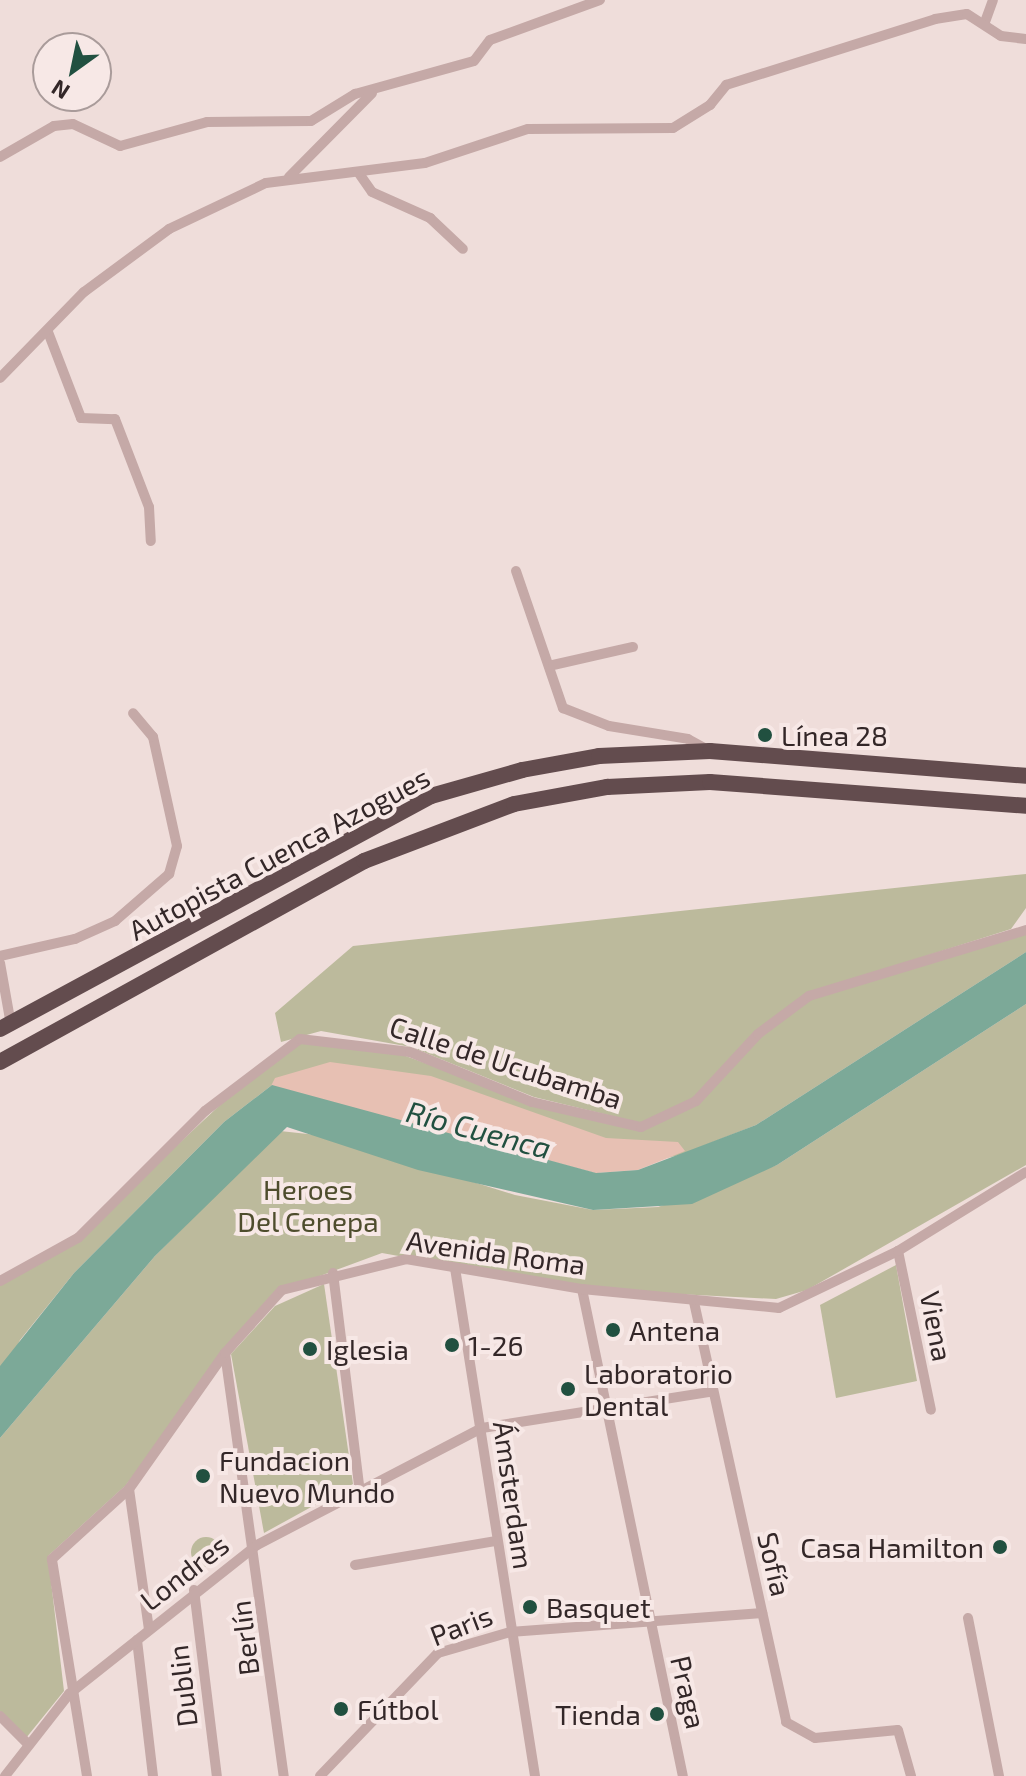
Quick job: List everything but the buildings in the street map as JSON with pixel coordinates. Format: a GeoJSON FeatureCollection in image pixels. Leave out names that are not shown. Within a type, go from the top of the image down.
{"type":"FeatureCollection","features":[{"type":"Feature","properties":{"kind":"highway","name":"Autopista Cuenca Azogues"},"geometry":{"type":"LineString","coordinates":[[6,1027],[431,796],[552,763],[710,751],[1026,776]]}},
{"type":"Feature","properties":{"kind":"highway","name":"Autopista Cuenca Azogues"},"geometry":{"type":"LineString","coordinates":[[0,1062],[364,861],[514,804],[607,787],[710,782],[1026,806]]}},
{"type":"Feature","properties":{"kind":"street"},"geometry":{"type":"LineString","coordinates":[[0,157],[54,126],[73,124],[120,146],[207,122],[311,121],[355,94],[374,92],[474,61],[490,40],[600,0]]}},
{"type":"Feature","properties":{"kind":"street"},"geometry":{"type":"LineString","coordinates":[[985,22],[993,0]]}},
{"type":"Feature","properties":{"kind":"street"},"geometry":{"type":"LineString","coordinates":[[0,378],[84,292],[169,229],[231,195],[285,179],[425,163],[528,129],[673,128],[747,77],[926,21],[967,14],[985,22],[1001,36],[1026,39]]}},
{"type":"Feature","properties":{"kind":"street"},"geometry":{"type":"LineString","coordinates":[[285,179],[324,149],[374,92]]}},
{"type":"Feature","properties":{"kind":"street"},"geometry":{"type":"LineString","coordinates":[[358,172],[372,192],[430,218],[463,249]]}},
{"type":"Feature","properties":{"kind":"street"},"geometry":{"type":"LineString","coordinates":[[48,332],[81,418],[115,419],[149,507],[151,541]]}},
{"type":"Feature","properties":{"kind":"street"},"geometry":{"type":"LineString","coordinates":[[516,571],[553,665],[556,694],[578,717],[688,739],[710,751]]}},
{"type":"Feature","properties":{"kind":"street"},"geometry":{"type":"LineString","coordinates":[[553,665],[633,647]]}},
{"type":"Feature","properties":{"kind":"street"},"geometry":{"type":"LineString","coordinates":[[0,956],[75,939],[115,921],[169,874],[177,846],[153,737],[147,722],[133,713]]}},
{"type":"Feature","properties":{"kind":"street","name":"Calle de Ucubamba"},"geometry":{"type":"LineString","coordinates":[[1,1281],[78,1238],[205,1111],[300,1039],[410,1052],[532,1102],[608,1125],[641,1127],[696,1101],[758,1034],[809,996],[1026,930]]}},
{"type":"Feature","properties":{"kind":"street"},"geometry":{"type":"LineString","coordinates":[[0,963],[6,1027]]}},
{"type":"Feature","properties":{"kind":"street","name":"Avenida Roma"},"geometry":{"type":"LineString","coordinates":[[69,1694],[52,1559],[129,1489],[225,1353],[282,1290],[333,1273],[406,1259],[582,1289],[779,1308],[898,1251],[1026,1172]]}},
{"type":"Feature","properties":{"kind":"street","name":"Viena"},"geometry":{"type":"LineString","coordinates":[[898,1251],[931,1410]]}},
{"type":"Feature","properties":{"kind":"street","name":"Ámsterdam"},"geometry":{"type":"LineString","coordinates":[[455,1268],[482,1428],[495,1541],[535,1776]]}},
{"type":"Feature","properties":{"kind":"street"},"geometry":{"type":"LineString","coordinates":[[333,1273],[360,1492]]}},
{"type":"Feature","properties":{"kind":"street","name":"Praga"},"geometry":{"type":"LineString","coordinates":[[582,1289],[683,1776]]}},
{"type":"Feature","properties":{"kind":"street","name":"Sofía"},"geometry":{"type":"LineString","coordinates":[[694,1302],[710,1392],[786,1722],[815,1738],[898,1730],[911,1776]]}},
{"type":"Feature","properties":{"kind":"street","name":"Berlín"},"geometry":{"type":"LineString","coordinates":[[225,1353],[257,1545],[284,1776]]}},
{"type":"Feature","properties":{"kind":"street","name":"Londres"},"geometry":{"type":"LineString","coordinates":[[6,1776],[27,1743],[69,1694],[194,1590],[257,1545],[482,1428],[710,1392]]}},
{"type":"Feature","properties":{"kind":"street"},"geometry":{"type":"LineString","coordinates":[[129,1489],[149,1630]]}},
{"type":"Feature","properties":{"kind":"street"},"geometry":{"type":"LineString","coordinates":[[355,1565],[495,1541]]}},
{"type":"Feature","properties":{"kind":"street","name":"Dublin"},"geometry":{"type":"LineString","coordinates":[[194,1590],[217,1776]]}},
{"type":"Feature","properties":{"kind":"street","name":"Paris"},"geometry":{"type":"LineString","coordinates":[[320,1776],[438,1653],[510,1632],[650,1618],[762,1613]]}},
{"type":"Feature","properties":{"kind":"street"},"geometry":{"type":"LineString","coordinates":[[968,1618],[999,1776]]}},
{"type":"Feature","properties":{"kind":"street"},"geometry":{"type":"LineString","coordinates":[[137,1640],[153,1776]]}},
{"type":"Feature","properties":{"kind":"street"},"geometry":{"type":"LineString","coordinates":[[69,1694],[87,1776]]}},
{"type":"Feature","properties":{"kind":"street"},"geometry":{"type":"LineString","coordinates":[[0,1716],[27,1743]]}},
{"type":"Feature","properties":{"kind":"green space"},"geometry":{"type":"Polygon","coordinates":[[[1026,874],[1026,908],[1011,929],[809,993],[694,1098],[641,1123],[534,1097],[411,1047],[321,1031],[281,1042],[275,1013],[353,946],[1026,874]]]}},
{"type":"Feature","properties":{"kind":"green space"},"geometry":{"type":"Polygon","coordinates":[[[1026,930],[1026,952],[756,1125],[680,1155],[596,1173],[272,1085],[224,1122],[74,1273],[20,1340],[0,1383],[0,1281],[78,1238],[283,1046],[300,1039],[370,1043],[532,1102],[641,1127],[695,1101],[758,1034],[809,996],[1026,930]]]}},
{"type":"Feature","properties":{"kind":"green space","name":"Heroes Del Cenepa"},"geometry":{"type":"Polygon","coordinates":[[[1026,1004],[1026,1165],[807,1290],[776,1299],[582,1289],[382,1253],[282,1290],[125,1486],[48,1556],[64,1691],[26,1738],[0,1711],[0,1438],[155,1256],[280,1131],[326,1136],[515,1195],[593,1210],[658,1207],[777,1165],[1026,1004]]]}},
{"type":"Feature","properties":{"kind":"green space"},"geometry":{"type":"Polygon","coordinates":[[[896,1265],[917,1381],[836,1398],[820,1305],[896,1265]]]}},
{"type":"Feature","properties":{"kind":"green space"},"geometry":{"type":"Polygon","coordinates":[[[324,1284],[353,1484],[264,1533],[231,1354],[275,1306],[324,1284]]]}},
{"type":"Feature","properties":{"kind":"green space"},"geometry":{"type":"Polygon","coordinates":[[[206,1537],[217,1541],[221,1552],[217,1563],[206,1567],[195,1563],[191,1552],[195,1541],[206,1537]]]}},
{"type":"Feature","properties":{"kind":"sand"},"geometry":{"type":"Polygon","coordinates":[[[330,1062],[431,1076],[606,1138],[678,1142],[685,1151],[638,1170],[596,1173],[271,1086],[275,1078],[330,1062]]]}},
{"type":"Feature","properties":{"kind":"shaded area"},"geometry":{"type":"Polygon","coordinates":[[[1026,952],[1026,1004],[777,1165],[692,1204],[593,1210],[418,1170],[287,1127],[155,1256],[0,1438],[0,1366],[74,1273],[224,1122],[272,1085],[596,1173],[638,1170],[756,1125],[1026,952]]]}},
{"type":"Feature","properties":{"kind":"place","name":"Línea 28"},"geometry":{"type":"Point","coordinates":[765,735]}},
{"type":"Feature","properties":{"kind":"place","name":"Antena"},"geometry":{"type":"Point","coordinates":[613,1330]}},
{"type":"Feature","properties":{"kind":"place","name":"1-26"},"geometry":{"type":"Point","coordinates":[452,1345]}},
{"type":"Feature","properties":{"kind":"place","name":"Iglesia"},"geometry":{"type":"Point","coordinates":[310,1349]}},
{"type":"Feature","properties":{"kind":"place","name":"Laboratorio Dental"},"geometry":{"type":"Point","coordinates":[568,1389]}},
{"type":"Feature","properties":{"kind":"place","name":"Fundacion Nuevo Mundo"},"geometry":{"type":"Point","coordinates":[203,1476]}},
{"type":"Feature","properties":{"kind":"place","name":"Casa Hamilton"},"geometry":{"type":"Point","coordinates":[1000,1547]}},
{"type":"Feature","properties":{"kind":"place","name":"Basquet"},"geometry":{"type":"Point","coordinates":[530,1607]}},
{"type":"Feature","properties":{"kind":"place","name":"Fútbol"},"geometry":{"type":"Point","coordinates":[341,1709]}},
{"type":"Feature","properties":{"kind":"place","name":"Tienda"},"geometry":{"type":"Point","coordinates":[657,1714]}},
{"type":"Feature","properties":{"kind":"water label","name":"Río Cuenca"},"geometry":{"type":"Point","coordinates":[479,1129]}}]}
